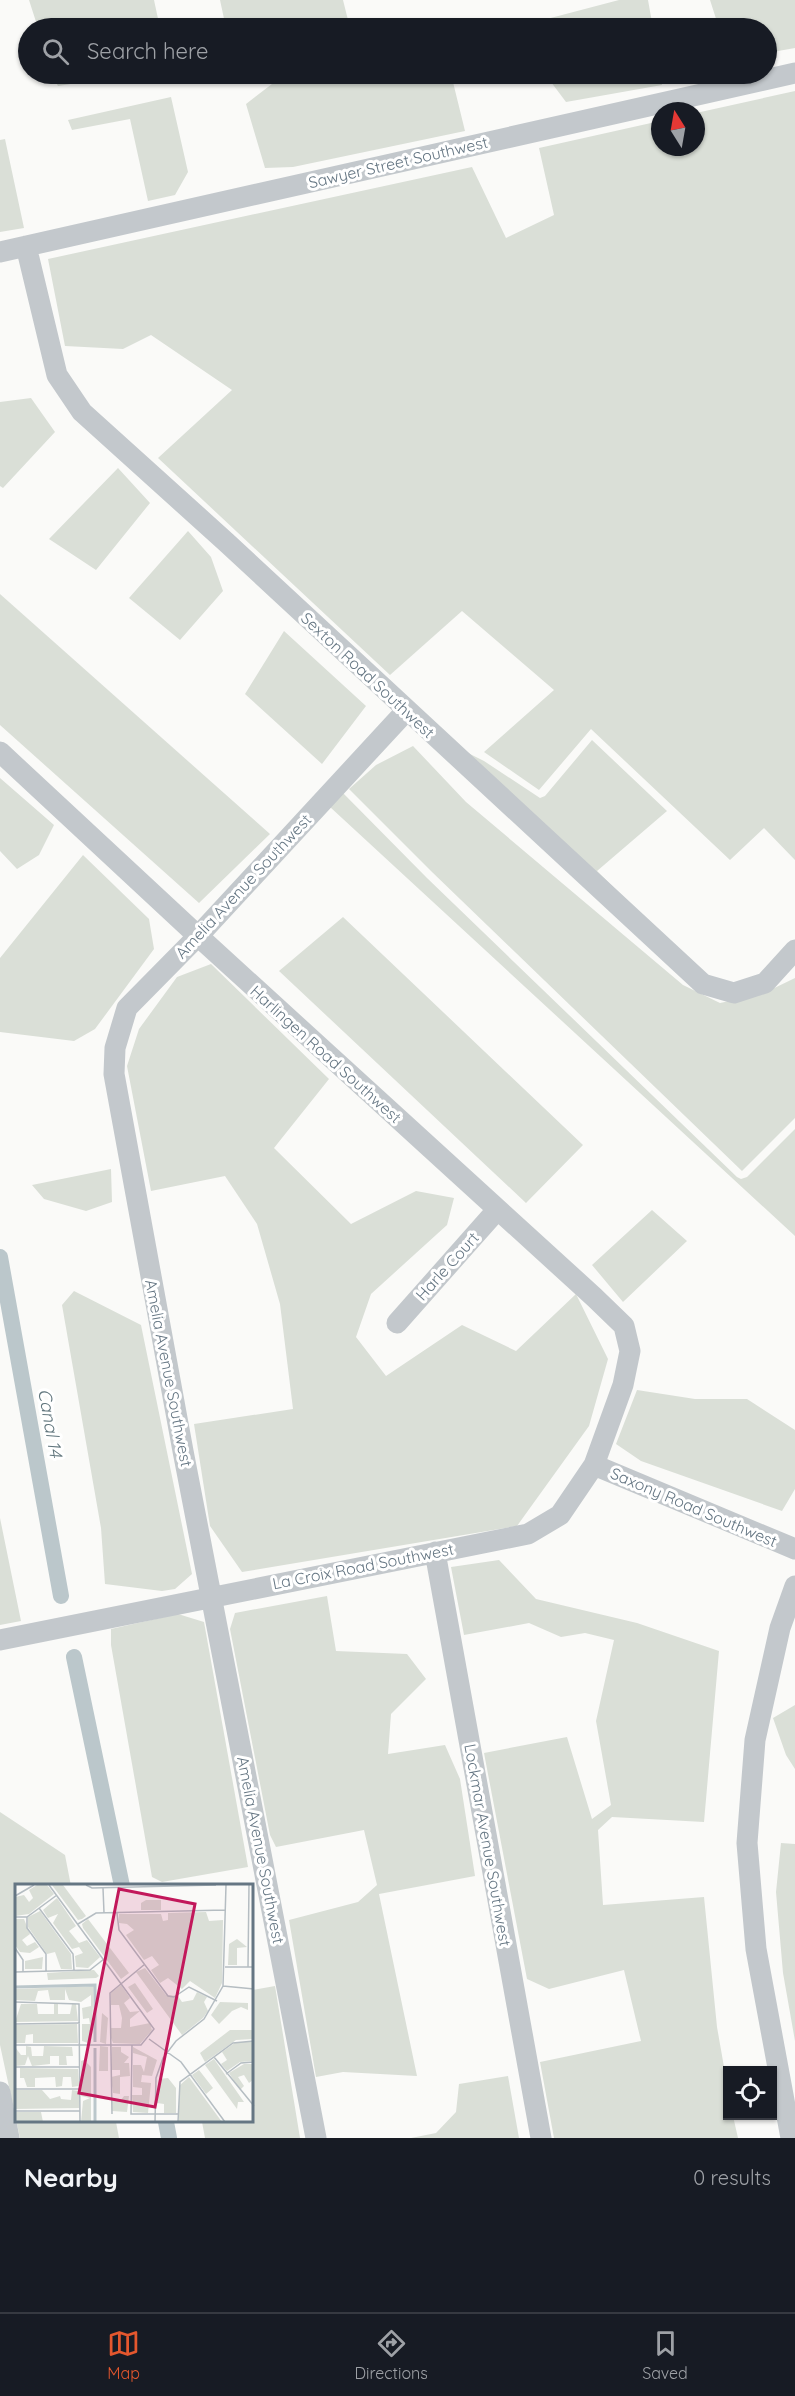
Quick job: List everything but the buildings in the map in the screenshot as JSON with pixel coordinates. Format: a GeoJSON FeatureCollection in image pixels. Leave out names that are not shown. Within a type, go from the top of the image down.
{"type":"FeatureCollection","features":[{"type":"Feature","properties":{"kind":"street","name":"Sawyer Street Southwest"},"geometry":{"type":"LineString","coordinates":[[777,77],[795,73]]}},
{"type":"Feature","properties":{"kind":"street","name":"Sawyer Street Southwest"},"geometry":{"type":"LineString","coordinates":[[0,252],[746,84]]}},
{"type":"Feature","properties":{"kind":"street","name":"Sexton Road Southwest"},"geometry":{"type":"LineString","coordinates":[[26,246],[57,375],[82,412],[226,542],[703,984],[734,993],[765,983],[795,950]]}},
{"type":"Feature","properties":{"kind":"street","name":"Amelia Avenue Southwest"},"geometry":{"type":"LineString","coordinates":[[316,2138],[181,1439],[114,1074],[115,1048],[128,1008],[198,936],[406,711]]}},
{"type":"Feature","properties":{"kind":"street","name":"Harlingen Road Southwest"},"geometry":{"type":"LineString","coordinates":[[0,753],[624,1326],[630,1351],[628,1366]]}},
{"type":"Feature","properties":{"kind":"street","name":"Harle Court"},"geometry":{"type":"LineString","coordinates":[[397,1323],[498,1210]]}},
{"type":"Feature","properties":{"kind":"street","name":"La Croix Road Southwest"},"geometry":{"type":"LineString","coordinates":[[0,1640],[528,1533],[560,1515],[594,1465],[628,1366]]}},
{"type":"Feature","properties":{"kind":"street","name":"Saxony Road Southwest"},"geometry":{"type":"LineString","coordinates":[[594,1465],[795,1549]]}},
{"type":"Feature","properties":{"kind":"street","name":"Lockmar Avenue Southwest"},"geometry":{"type":"LineString","coordinates":[[435,1552],[541,2138]]}},
{"type":"Feature","properties":{"kind":"street"},"geometry":{"type":"LineString","coordinates":[[791,2138],[756,1949],[747,1843],[755,1740],[780,1628],[795,1586]]}},
{"type":"Feature","properties":{"kind":"street"},"geometry":{"type":"LineString","coordinates":[[0,2095],[9,2138]]}},
{"type":"Feature","properties":{"kind":"shaded area"},"geometry":{"type":"Polygon","coordinates":[[[29,0],[154,0],[158,18],[35,18],[29,0]]]}},
{"type":"Feature","properties":{"kind":"shaded area"},"geometry":{"type":"Polygon","coordinates":[[[220,0],[343,0],[348,18],[224,18],[220,0]]]}},
{"type":"Feature","properties":{"kind":"shaded area"},"geometry":{"type":"Polygon","coordinates":[[[619,0],[648,0],[651,18],[551,18],[619,0]]]}},
{"type":"Feature","properties":{"kind":"shaded area"},"geometry":{"type":"Polygon","coordinates":[[[710,0],[795,0],[795,48],[777,51],[777,18],[716,18],[710,0]]]}},
{"type":"Feature","properties":{"kind":"shaded area"},"geometry":{"type":"Polygon","coordinates":[[[272,84],[453,84],[465,131],[293,167],[265,168],[246,104],[272,84]]]}},
{"type":"Feature","properties":{"kind":"shaded area"},"geometry":{"type":"Polygon","coordinates":[[[552,84],[662,84],[662,85],[566,102],[552,84]]]}},
{"type":"Feature","properties":{"kind":"shaded area"},"geometry":{"type":"Polygon","coordinates":[[[795,91],[795,860],[764,828],[730,860],[591,729],[539,790],[484,752],[554,690],[462,611],[390,675],[158,458],[232,390],[151,335],[123,349],[65,346],[48,259],[472,167],[506,238],[554,215],[539,148],[651,123],[651,156],[705,156],[705,111],[795,91]]]}},
{"type":"Feature","properties":{"kind":"shaded area"},"geometry":{"type":"Polygon","coordinates":[[[171,97],[188,172],[175,195],[148,201],[130,119],[72,130],[68,120],[171,97]]]}},
{"type":"Feature","properties":{"kind":"shaded area"},"geometry":{"type":"Polygon","coordinates":[[[5,139],[24,228],[0,232],[0,140],[5,139]]]}},
{"type":"Feature","properties":{"kind":"shaded area"},"geometry":{"type":"Polygon","coordinates":[[[31,398],[55,432],[3,488],[0,486],[0,402],[31,398]]]}},
{"type":"Feature","properties":{"kind":"shaded area"},"geometry":{"type":"Polygon","coordinates":[[[118,468],[150,503],[96,570],[49,539],[118,468]]]}},
{"type":"Feature","properties":{"kind":"shaded area"},"geometry":{"type":"Polygon","coordinates":[[[188,531],[211,557],[223,591],[180,640],[129,598],[188,531]]]}},
{"type":"Feature","properties":{"kind":"shaded area"},"geometry":{"type":"Polygon","coordinates":[[[0,594],[270,834],[199,903],[0,725],[0,594]]]}},
{"type":"Feature","properties":{"kind":"shaded area"},"geometry":{"type":"Polygon","coordinates":[[[284,631],[366,706],[322,764],[245,694],[284,631]]]}},
{"type":"Feature","properties":{"kind":"shaded area"},"geometry":{"type":"Polygon","coordinates":[[[592,740],[667,811],[597,871],[652,925],[460,749],[484,761],[540,798],[545,796],[592,740]]]}},
{"type":"Feature","properties":{"kind":"shaded area"},"geometry":{"type":"Polygon","coordinates":[[[413,746],[466,802],[683,985],[720,1003],[762,994],[795,978],[795,1118],[742,1171],[349,789],[376,765],[413,746]]]}},
{"type":"Feature","properties":{"kind":"shaded area"},"geometry":{"type":"Polygon","coordinates":[[[0,778],[54,825],[39,855],[17,869],[0,851],[0,778]]]}},
{"type":"Feature","properties":{"kind":"shaded area"},"geometry":{"type":"Polygon","coordinates":[[[343,793],[427,878],[737,1177],[741,1179],[747,1177],[795,1129],[795,1236],[330,807],[343,793]]]}},
{"type":"Feature","properties":{"kind":"shaded area"},"geometry":{"type":"Polygon","coordinates":[[[83,855],[149,919],[154,949],[95,1029],[74,1041],[0,1032],[0,958],[83,855]]]}},
{"type":"Feature","properties":{"kind":"shaded area"},"geometry":{"type":"Polygon","coordinates":[[[343,917],[583,1145],[526,1203],[279,971],[343,917]]]}},
{"type":"Feature","properties":{"kind":"shaded area"},"geometry":{"type":"Polygon","coordinates":[[[211,964],[329,1079],[274,1148],[351,1224],[416,1191],[454,1198],[447,1225],[371,1294],[356,1337],[386,1376],[462,1325],[516,1351],[576,1294],[608,1359],[589,1426],[517,1526],[242,1572],[210,1526],[194,1424],[293,1409],[280,1304],[257,1224],[225,1176],[151,1191],[127,1066],[139,1029],[177,977],[211,964]]]}},
{"type":"Feature","properties":{"kind":"shaded area"},"geometry":{"type":"Polygon","coordinates":[[[111,1169],[112,1202],[86,1211],[44,1199],[32,1185],[111,1169]]]}},
{"type":"Feature","properties":{"kind":"shaded area"},"geometry":{"type":"Polygon","coordinates":[[[652,1210],[687,1241],[623,1302],[592,1265],[652,1210]]]}},
{"type":"Feature","properties":{"kind":"shaded area"},"geometry":{"type":"Polygon","coordinates":[[[74,1291],[141,1325],[192,1574],[175,1589],[162,1591],[105,1584],[101,1528],[62,1305],[74,1291]]]}},
{"type":"Feature","properties":{"kind":"shaded area"},"geometry":{"type":"Polygon","coordinates":[[[637,1390],[695,1399],[747,1399],[795,1430],[795,1489],[782,1511],[641,1461],[616,1444],[637,1390]]]}},
{"type":"Feature","properties":{"kind":"shaded area"},"geometry":{"type":"Polygon","coordinates":[[[0,1518],[21,1621],[0,1625],[0,1518]]]}},
{"type":"Feature","properties":{"kind":"shaded area"},"geometry":{"type":"Polygon","coordinates":[[[499,1560],[536,1599],[637,1623],[719,1651],[704,1822],[612,1817],[598,1830],[603,1905],[704,1897],[717,2027],[724,2066],[723,2120],[734,2120],[738,2138],[554,2138],[540,2062],[641,2041],[624,1970],[549,1989],[527,1979],[484,1753],[567,1737],[592,1819],[611,1805],[596,1721],[614,1640],[585,1633],[561,1637],[529,1623],[464,1635],[451,1567],[499,1560]]]}},
{"type":"Feature","properties":{"kind":"shaded area"},"geometry":{"type":"Polygon","coordinates":[[[327,1596],[336,1651],[407,1654],[426,1679],[391,1714],[388,1754],[445,1745],[460,1779],[475,1876],[379,1894],[417,2076],[343,2072],[316,2077],[289,1920],[358,1902],[377,1885],[364,1830],[276,1847],[270,1835],[230,1629],[235,1613],[327,1596]]]}},
{"type":"Feature","properties":{"kind":"shaded area"},"geometry":{"type":"Polygon","coordinates":[[[178,1614],[204,1622],[248,1867],[162,1882],[152,1877],[111,1645],[111,1629],[178,1614]]]}},
{"type":"Feature","properties":{"kind":"shaded area"},"geometry":{"type":"Polygon","coordinates":[[[795,1705],[795,1769],[786,1755],[773,1718],[795,1705]]]}},
{"type":"Feature","properties":{"kind":"shaded area"},"geometry":{"type":"Polygon","coordinates":[[[0,1812],[65,1855],[71,1884],[15,1884],[15,2114],[0,2045],[0,1812]]]}},
{"type":"Feature","properties":{"kind":"shaded area"},"geometry":{"type":"Polygon","coordinates":[[[781,1843],[795,1844],[795,2041],[783,1973],[776,1892],[781,1843]]]}},
{"type":"Feature","properties":{"kind":"shaded area"},"geometry":{"type":"Polygon","coordinates":[[[275,1986],[300,2138],[205,2138],[202,2123],[254,2123],[254,1990],[275,1986]]]}},
{"type":"Feature","properties":{"kind":"shaded area"},"geometry":{"type":"Polygon","coordinates":[[[508,2076],[519,2138],[411,2138],[436,2133],[456,2112],[459,2084],[508,2076]]]}},
{"type":"Feature","properties":{"kind":"shaded area"},"geometry":{"type":"Polygon","coordinates":[[[17,2123],[116,2123],[119,2138],[20,2138],[17,2123]]]}},
{"type":"Feature","properties":{"kind":"waterway","name":"Canal 14"},"geometry":{"type":"LineString","coordinates":[[0,1257],[61,1596]]}},
{"type":"Feature","properties":{"kind":"waterway","name":"Canal 14"},"geometry":{"type":"LineString","coordinates":[[74,1657],[122,1884]]}},
{"type":"Feature","properties":{"kind":"waterway","name":"Canal 14"},"geometry":{"type":"LineString","coordinates":[[166,2123],[169,2138]]}}]}
